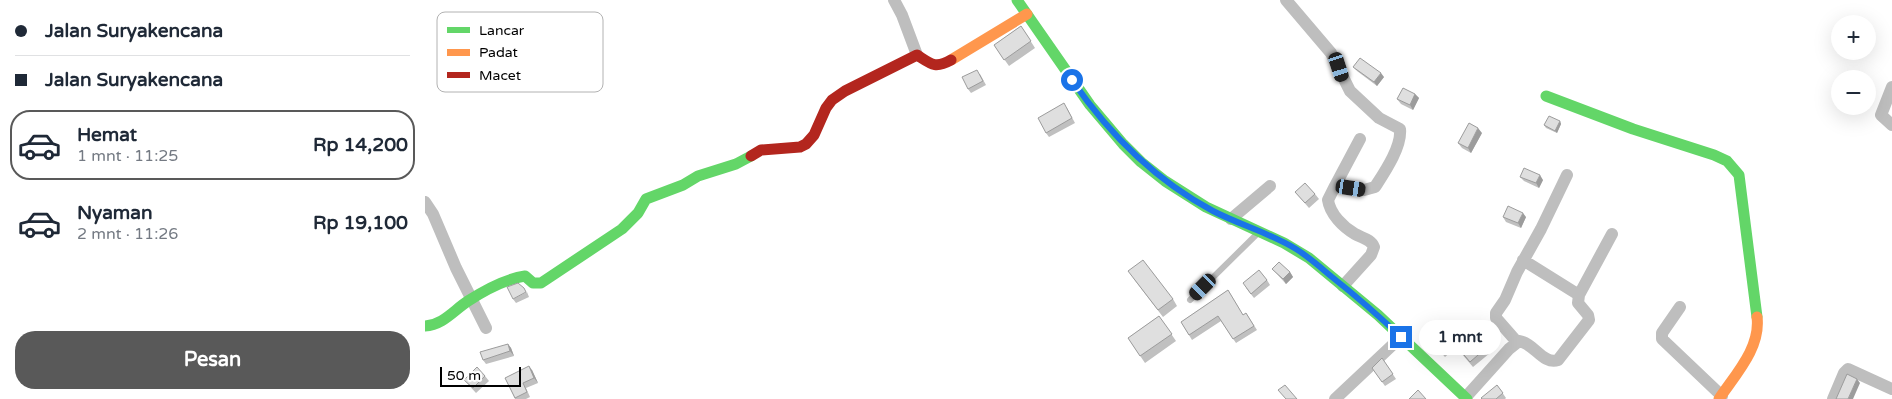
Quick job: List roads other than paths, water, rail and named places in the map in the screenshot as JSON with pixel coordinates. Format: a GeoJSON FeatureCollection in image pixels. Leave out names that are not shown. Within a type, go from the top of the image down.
{"type":"FeatureCollection","features":[{"type":"Feature","properties":{"kind":"street"},"geometry":{"type":"LineString","coordinates":[[894,0],[917,55],[933,65],[942,65],[1027,14]]}},
{"type":"Feature","properties":{"kind":"street"},"geometry":{"type":"LineString","coordinates":[[1017,0],[1081,92],[1132,153],[1153,171],[1187,195],[1231,219],[1295,249],[1343,286],[1466,398],[1517,342]]}},
{"type":"Feature","properties":{"kind":"street"},"geometry":{"type":"LineString","coordinates":[[1286,0],[1331,53],[1350,91],[1379,118],[1400,129],[1400,138],[1391,160],[1375,187],[1364,190],[1335,186]]}},
{"type":"Feature","properties":{"kind":"street"},"geometry":{"type":"LineString","coordinates":[[425,326],[436,324],[471,299],[520,276],[525,276],[535,284],[541,283],[621,229],[638,213],[646,200],[683,185],[698,176],[736,164],[761,150],[799,147],[806,144],[814,135],[826,108],[832,100],[845,91],[917,55]]}},
{"type":"Feature","properties":{"kind":"street"},"geometry":{"type":"LineString","coordinates":[[1892,86],[1881,115],[1892,125]]}},
{"type":"Feature","properties":{"kind":"street"},"geometry":{"type":"LineString","coordinates":[[1546,96],[1633,129],[1714,155],[1727,161],[1737,171],[1758,324],[1753,344],[1721,397],[1662,339],[1662,333],[1680,307]]}},
{"type":"Feature","properties":{"kind":"street"},"geometry":{"type":"LineString","coordinates":[[1343,286],[1371,255],[1374,247],[1371,241],[1349,230],[1334,215],[1328,200],[1360,139]]}},
{"type":"Feature","properties":{"kind":"street"},"geometry":{"type":"LineString","coordinates":[[1567,175],[1541,229],[1523,260],[1505,300],[1495,316],[1517,342],[1527,343],[1549,360],[1558,360],[1589,319],[1578,303],[1579,295],[1612,234]]}},
{"type":"Feature","properties":{"kind":"street"},"geometry":{"type":"LineString","coordinates":[[1231,219],[1271,186]]}},
{"type":"Feature","properties":{"kind":"street"},"geometry":{"type":"LineString","coordinates":[[425,202],[433,214],[444,243],[486,328]]}},
{"type":"Feature","properties":{"kind":"street"},"geometry":{"type":"LineString","coordinates":[[1523,260],[1579,295]]}},
{"type":"Feature","properties":{"kind":"street"},"geometry":{"type":"LineString","coordinates":[[1335,399],[1401,337]]}},
{"type":"Feature","properties":{"kind":"street"},"geometry":{"type":"LineString","coordinates":[[1833,399],[1844,373],[1848,369],[1892,389]]}},
{"type":"Feature","properties":{"kind":"lane"},"geometry":{"type":"LineString","coordinates":[[1190,300],[1260,231]]}}]}
